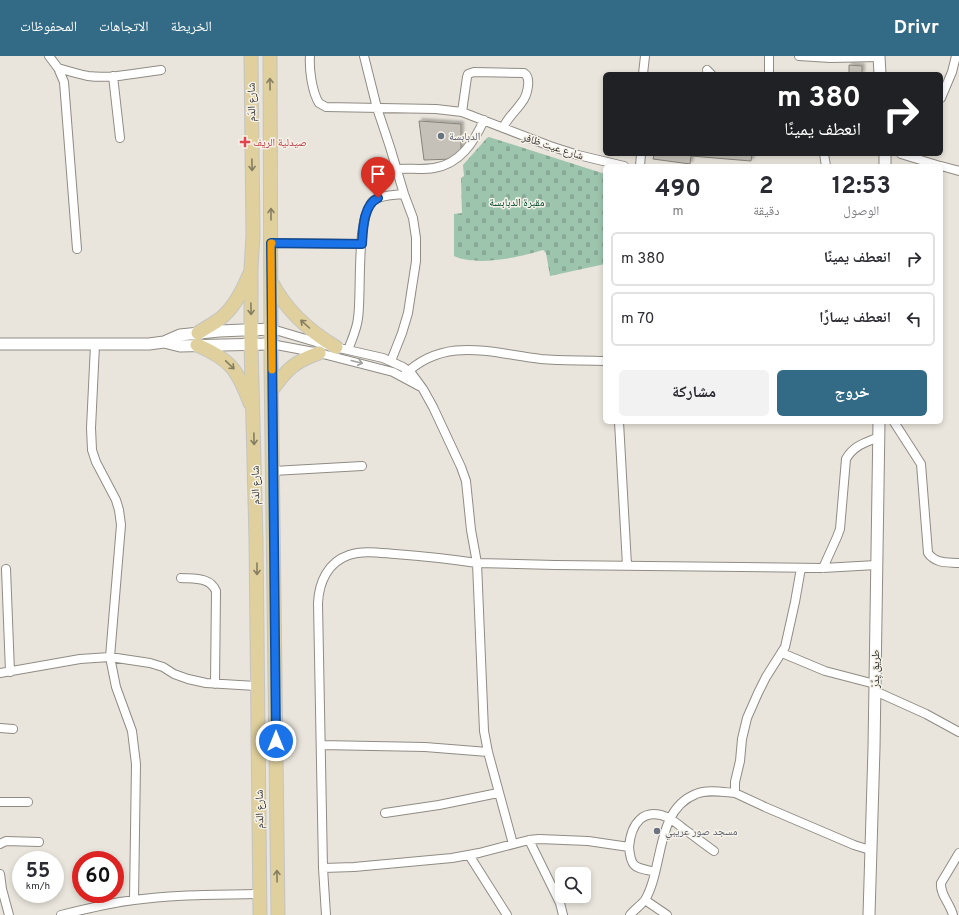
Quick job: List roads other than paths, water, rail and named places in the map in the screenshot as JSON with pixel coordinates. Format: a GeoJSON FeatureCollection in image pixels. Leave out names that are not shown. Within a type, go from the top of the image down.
{"type":"FeatureCollection","features":[{"type":"Feature","properties":{"kind":"main road","name":"شارع الدَم"},"geometry":{"type":"LineString","coordinates":[[251,56],[253,227],[251,269],[251,344],[254,414],[260,915]]}},
{"type":"Feature","properties":{"kind":"main road","name":"شارع الدَم"},"geometry":{"type":"LineString","coordinates":[[270,56],[271,344],[278,915]]}},
{"type":"Feature","properties":{"kind":"main road"},"geometry":{"type":"LineString","coordinates":[[251,269],[244,288],[234,304],[197,339],[234,369],[240,377],[254,414]]}},
{"type":"Feature","properties":{"kind":"main road"},"geometry":{"type":"LineString","coordinates":[[271,281],[284,302],[297,317],[324,340],[342,348]]}},
{"type":"Feature","properties":{"kind":"main road"},"geometry":{"type":"LineString","coordinates":[[272,390],[283,374],[293,365],[303,359],[319,353]]}},
{"type":"Feature","properties":{"kind":"street"},"geometry":{"type":"LineString","coordinates":[[49,56],[58,68],[64,82],[77,249]]}},
{"type":"Feature","properties":{"kind":"street","name":"شارع عيت ظافر"},"geometry":{"type":"LineString","coordinates":[[310,56],[311,76],[315,94],[319,103],[326,107],[436,109],[462,112],[557,148],[617,164]]}},
{"type":"Feature","properties":{"kind":"street"},"geometry":{"type":"LineString","coordinates":[[364,56],[376,108],[413,218],[416,238],[416,261],[408,313],[391,361]]}},
{"type":"Feature","properties":{"kind":"street"},"geometry":{"type":"LineString","coordinates":[[643,72],[645,56]]}},
{"type":"Feature","properties":{"kind":"street"},"geometry":{"type":"LineString","coordinates":[[769,56],[769,72]]}},
{"type":"Feature","properties":{"kind":"street"},"geometry":{"type":"LineString","coordinates":[[799,56],[830,58],[879,56],[880,72]]}},
{"type":"Feature","properties":{"kind":"street"},"geometry":{"type":"LineString","coordinates":[[943,93],[952,72],[956,56]]}},
{"type":"Feature","properties":{"kind":"street"},"geometry":{"type":"LineString","coordinates":[[58,68],[88,76],[113,76],[161,70]]}},
{"type":"Feature","properties":{"kind":"street"},"geometry":{"type":"LineString","coordinates":[[462,112],[468,74],[474,72],[524,74],[528,78],[525,98],[505,122],[503,128]]}},
{"type":"Feature","properties":{"kind":"street"},"geometry":{"type":"LineString","coordinates":[[113,76],[120,138]]}},
{"type":"Feature","properties":{"kind":"street"},"geometry":{"type":"LineString","coordinates":[[396,169],[435,168],[455,161],[470,146],[484,120]]}},
{"type":"Feature","properties":{"kind":"street"},"geometry":{"type":"LineString","coordinates":[[908,156],[934,164]]}},
{"type":"Feature","properties":{"kind":"street"},"geometry":{"type":"LineString","coordinates":[[943,167],[959,171]]}},
{"type":"Feature","properties":{"kind":"street"},"geometry":{"type":"LineString","coordinates":[[342,348],[355,331],[359,316],[360,270],[363,227],[366,214],[372,202],[378,198],[404,194]]}},
{"type":"Feature","properties":{"kind":"street"},"geometry":{"type":"LineString","coordinates":[[271,243],[362,244]]}},
{"type":"Feature","properties":{"kind":"street"},"geometry":{"type":"LineString","coordinates":[[0,344],[95,345],[164,342],[180,346],[197,339],[252,329],[272,329],[391,361],[423,389],[453,448],[466,481],[471,530],[477,563],[484,731],[498,792],[513,844]]}},
{"type":"Feature","properties":{"kind":"street"},"geometry":{"type":"LineString","coordinates":[[197,339],[251,344],[271,344],[319,353],[406,373]]}},
{"type":"Feature","properties":{"kind":"street"},"geometry":{"type":"LineString","coordinates":[[95,345],[91,428],[92,450],[96,462],[116,500],[121,525],[110,657],[114,680],[127,716],[135,748],[134,900]]}},
{"type":"Feature","properties":{"kind":"street"},"geometry":{"type":"LineString","coordinates":[[406,373],[419,362],[442,353],[460,349],[543,359],[603,361]]}},
{"type":"Feature","properties":{"kind":"street"},"geometry":{"type":"LineString","coordinates":[[619,424],[627,565]]}},
{"type":"Feature","properties":{"kind":"street","name":"طريق يِدِّرْ"},"geometry":{"type":"LineString","coordinates":[[869,915],[875,687],[879,424]]}},
{"type":"Feature","properties":{"kind":"street"},"geometry":{"type":"LineString","coordinates":[[895,424],[921,464],[928,553],[932,559],[943,562],[959,563]]}},
{"type":"Feature","properties":{"kind":"street"},"geometry":{"type":"LineString","coordinates":[[823,568],[840,529],[846,460],[850,452],[855,447],[879,437]]}},
{"type":"Feature","properties":{"kind":"street"},"geometry":{"type":"LineString","coordinates":[[273,471],[362,466]]}},
{"type":"Feature","properties":{"kind":"street"},"geometry":{"type":"LineString","coordinates":[[326,915],[323,868],[318,603],[322,579],[330,568],[342,558],[356,553],[377,553],[477,563],[555,565],[823,568],[876,565]]}},
{"type":"Feature","properties":{"kind":"street"},"geometry":{"type":"LineString","coordinates":[[735,793],[735,782],[747,718],[760,688],[785,647],[801,568]]}},
{"type":"Feature","properties":{"kind":"street"},"geometry":{"type":"LineString","coordinates":[[6,569],[10,672]]}},
{"type":"Feature","properties":{"kind":"street"},"geometry":{"type":"LineString","coordinates":[[182,578],[209,582],[214,586],[216,591],[215,684]]}},
{"type":"Feature","properties":{"kind":"street"},"geometry":{"type":"LineString","coordinates":[[782,653],[825,671],[875,687],[959,732]]}},
{"type":"Feature","properties":{"kind":"street"},"geometry":{"type":"LineString","coordinates":[[0,673],[80,659],[110,657],[158,665],[174,674],[188,679],[215,684],[257,686]]}},
{"type":"Feature","properties":{"kind":"street"},"geometry":{"type":"LineString","coordinates":[[0,728],[14,729]]}},
{"type":"Feature","properties":{"kind":"street"},"geometry":{"type":"LineString","coordinates":[[321,745],[412,746],[488,752]]}},
{"type":"Feature","properties":{"kind":"street"},"geometry":{"type":"LineString","coordinates":[[630,915],[645,900],[655,872],[670,818],[684,800],[697,793],[716,791],[735,793],[765,808],[854,845],[870,850]]}},
{"type":"Feature","properties":{"kind":"street"},"geometry":{"type":"LineString","coordinates":[[385,813],[439,805],[498,792]]}},
{"type":"Feature","properties":{"kind":"street"},"geometry":{"type":"LineString","coordinates":[[0,802],[28,802]]}},
{"type":"Feature","properties":{"kind":"street"},"geometry":{"type":"LineString","coordinates":[[655,872],[638,868],[632,864],[629,848],[633,828],[640,819],[650,814],[670,818],[714,851]]}},
{"type":"Feature","properties":{"kind":"street"},"geometry":{"type":"LineString","coordinates":[[323,868],[452,858],[539,839],[588,840],[629,848]]}},
{"type":"Feature","properties":{"kind":"street"},"geometry":{"type":"LineString","coordinates":[[529,840],[560,903],[563,915]]}},
{"type":"Feature","properties":{"kind":"street"},"geometry":{"type":"LineString","coordinates":[[0,844],[6,841],[39,842]]}},
{"type":"Feature","properties":{"kind":"street"},"geometry":{"type":"LineString","coordinates":[[953,915],[943,893],[941,883],[959,854]]}},
{"type":"Feature","properties":{"kind":"street"},"geometry":{"type":"LineString","coordinates":[[469,855],[506,915]]}},
{"type":"Feature","properties":{"kind":"street"},"geometry":{"type":"LineString","coordinates":[[0,874],[2,890],[9,915]]}},
{"type":"Feature","properties":{"kind":"street"},"geometry":{"type":"LineString","coordinates":[[61,915],[91,907],[134,900],[199,895],[260,894]]}},
{"type":"Feature","properties":{"kind":"street"},"geometry":{"type":"LineString","coordinates":[[645,900],[667,915]]}},
{"type":"Feature","properties":{"kind":"place","name":"الدبابسة"},"geometry":{"type":"Point","coordinates":[441,136]}},
{"type":"Feature","properties":{"kind":"place","name":"صيدلية الريف"},"geometry":{"type":"Point","coordinates":[245,142]}},
{"type":"Feature","properties":{"kind":"place","name":"مسجد صور عريبي"},"geometry":{"type":"Point","coordinates":[657,831]}},
{"type":"Feature","properties":{"kind":"park label","name":"مقبرة الدبابسة"},"geometry":{"type":"Point","coordinates":[517,202]}}]}
